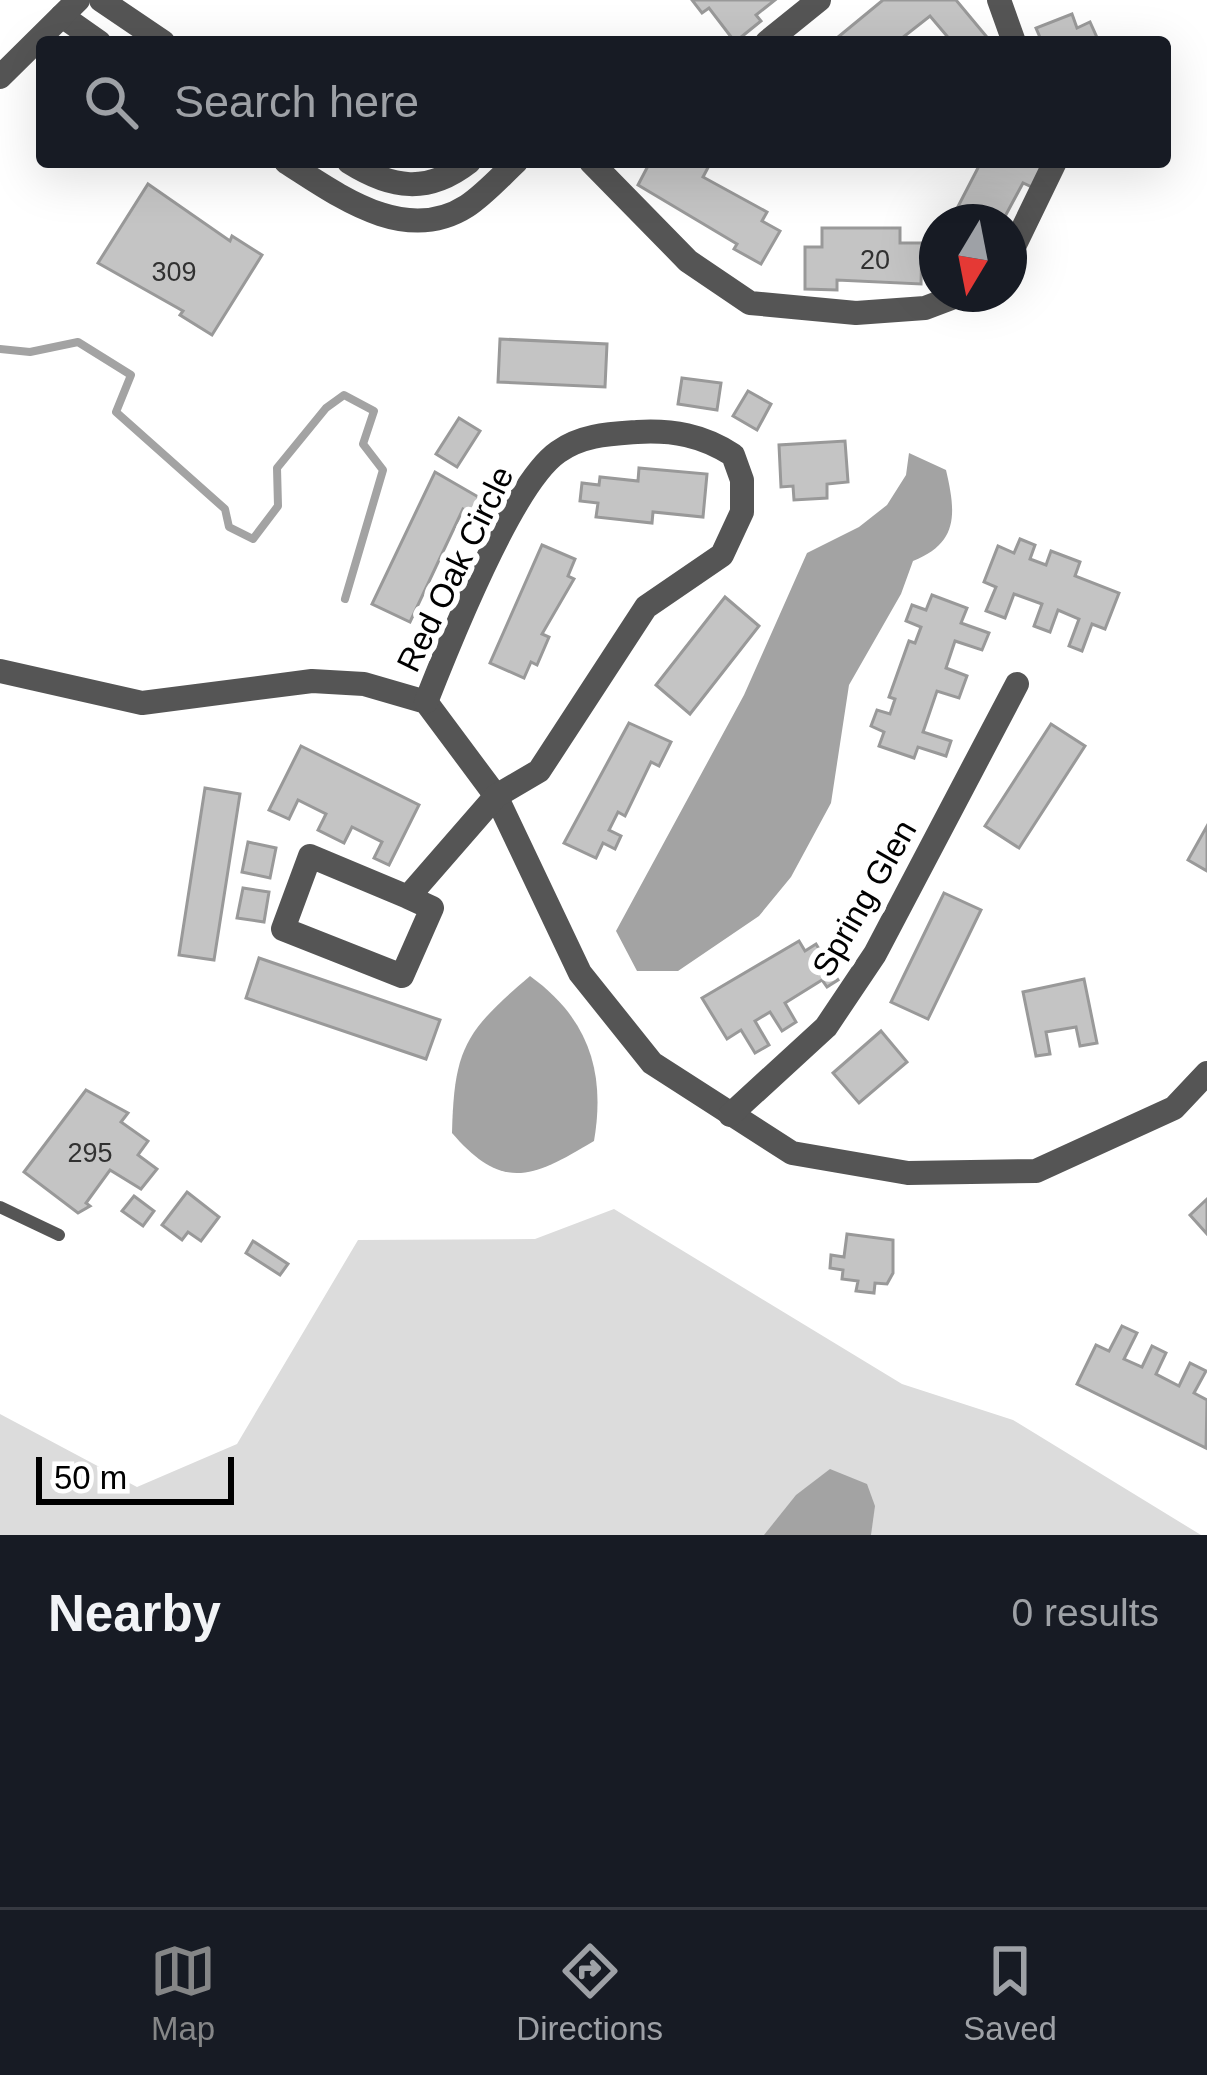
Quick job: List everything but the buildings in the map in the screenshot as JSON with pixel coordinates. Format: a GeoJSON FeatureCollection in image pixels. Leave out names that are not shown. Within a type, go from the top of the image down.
{"type":"FeatureCollection","features":[{"type":"Feature","properties":{"kind":"street"},"geometry":{"type":"LineString","coordinates":[[101,0],[154,36]]}},
{"type":"Feature","properties":{"kind":"street"},"geometry":{"type":"LineString","coordinates":[[774,36],[819,0]]}},
{"type":"Feature","properties":{"kind":"street"},"geometry":{"type":"LineString","coordinates":[[999,0],[1012,36]]}},
{"type":"Feature","properties":{"kind":"street"},"geometry":{"type":"LineString","coordinates":[[42,36],[70,8],[94,36]]}},
{"type":"Feature","properties":{"kind":"street"},"geometry":{"type":"LineString","coordinates":[[0,77],[36,42]]}},
{"type":"Feature","properties":{"kind":"street"},"geometry":{"type":"LineString","coordinates":[[296,168],[361,207],[397,220],[440,220],[468,205],[509,168]]}},
{"type":"Feature","properties":{"kind":"street"},"geometry":{"type":"LineString","coordinates":[[359,168],[376,179],[429,186],[460,168]]}},
{"type":"Feature","properties":{"kind":"street"},"geometry":{"type":"LineString","coordinates":[[597,168],[688,261],[750,303],[856,313],[919,308]]}},
{"type":"Feature","properties":{"kind":"street"},"geometry":{"type":"LineString","coordinates":[[1027,219],[1051,168]]}},
{"type":"Feature","properties":{"kind":"street"},"geometry":{"type":"LineString","coordinates":[[361,207],[376,179]]}},
{"type":"Feature","properties":{"kind":"street","name":"Red Oak Circle"},"geometry":{"type":"LineString","coordinates":[[426,703],[450,641],[525,492],[555,454],[594,436],[659,431],[686,433],[733,455],[744,497],[732,540],[693,580],[646,607],[539,771],[496,796]]}},
{"type":"Feature","properties":{"kind":"street"},"geometry":{"type":"LineString","coordinates":[[0,671],[142,703],[312,680],[364,684],[426,703],[496,796],[580,973],[652,1063],[792,1153],[908,1173],[1036,1171],[1174,1108],[1207,1073]]}},
{"type":"Feature","properties":{"kind":"street","name":"Spring Glen"},"geometry":{"type":"LineString","coordinates":[[730,1114],[826,1027],[863,972],[1017,683]]}},
{"type":"Feature","properties":{"kind":"street"},"geometry":{"type":"LineString","coordinates":[[408,898],[496,796]]}},
{"type":"Feature","properties":{"kind":"street"},"geometry":{"type":"LineString","coordinates":[[310,856],[408,898],[432,908],[402,976],[283,929],[310,856]]}},
{"type":"Feature","properties":{"kind":"lane"},"geometry":{"type":"LineString","coordinates":[[0,1207],[59,1235]]}},
{"type":"Feature","properties":{"kind":"shaded area"},"geometry":{"type":"Polygon","coordinates":[[[909,453],[946,470],[952,500],[950,525],[939,545],[913,561],[901,594],[849,685],[831,803],[791,877],[759,916],[678,971],[637,971],[616,931],[744,695],[807,553],[859,527],[887,505],[906,475],[909,453]]]}},
{"type":"Feature","properties":{"kind":"shaded area"},"geometry":{"type":"Polygon","coordinates":[[[530,976],[579,1028],[594,1069],[597,1116],[594,1141],[553,1164],[519,1173],[503,1171],[470,1152],[452,1133],[453,1104],[468,1043],[491,1012],[530,976]]]}},
{"type":"Feature","properties":{"kind":"shaded area"},"geometry":{"type":"Polygon","coordinates":[[[614,1209],[902,1384],[1013,1420],[1201,1535],[0,1535],[0,1414],[137,1487],[237,1444],[358,1240],[535,1239],[614,1209]]]}},
{"type":"Feature","properties":{"kind":"shaded area"},"geometry":{"type":"Polygon","coordinates":[[[830,1469],[867,1484],[875,1506],[871,1535],[764,1535],[796,1495],[830,1469]]]}},
{"type":"Feature","properties":{"kind":"waterway"},"geometry":{"type":"LineString","coordinates":[[0,349],[30,352],[78,342],[131,375],[116,412],[225,509],[229,527],[253,539],[278,506],[277,468],[326,408],[344,395],[374,411],[363,444],[383,470],[345,599]]}}]}
